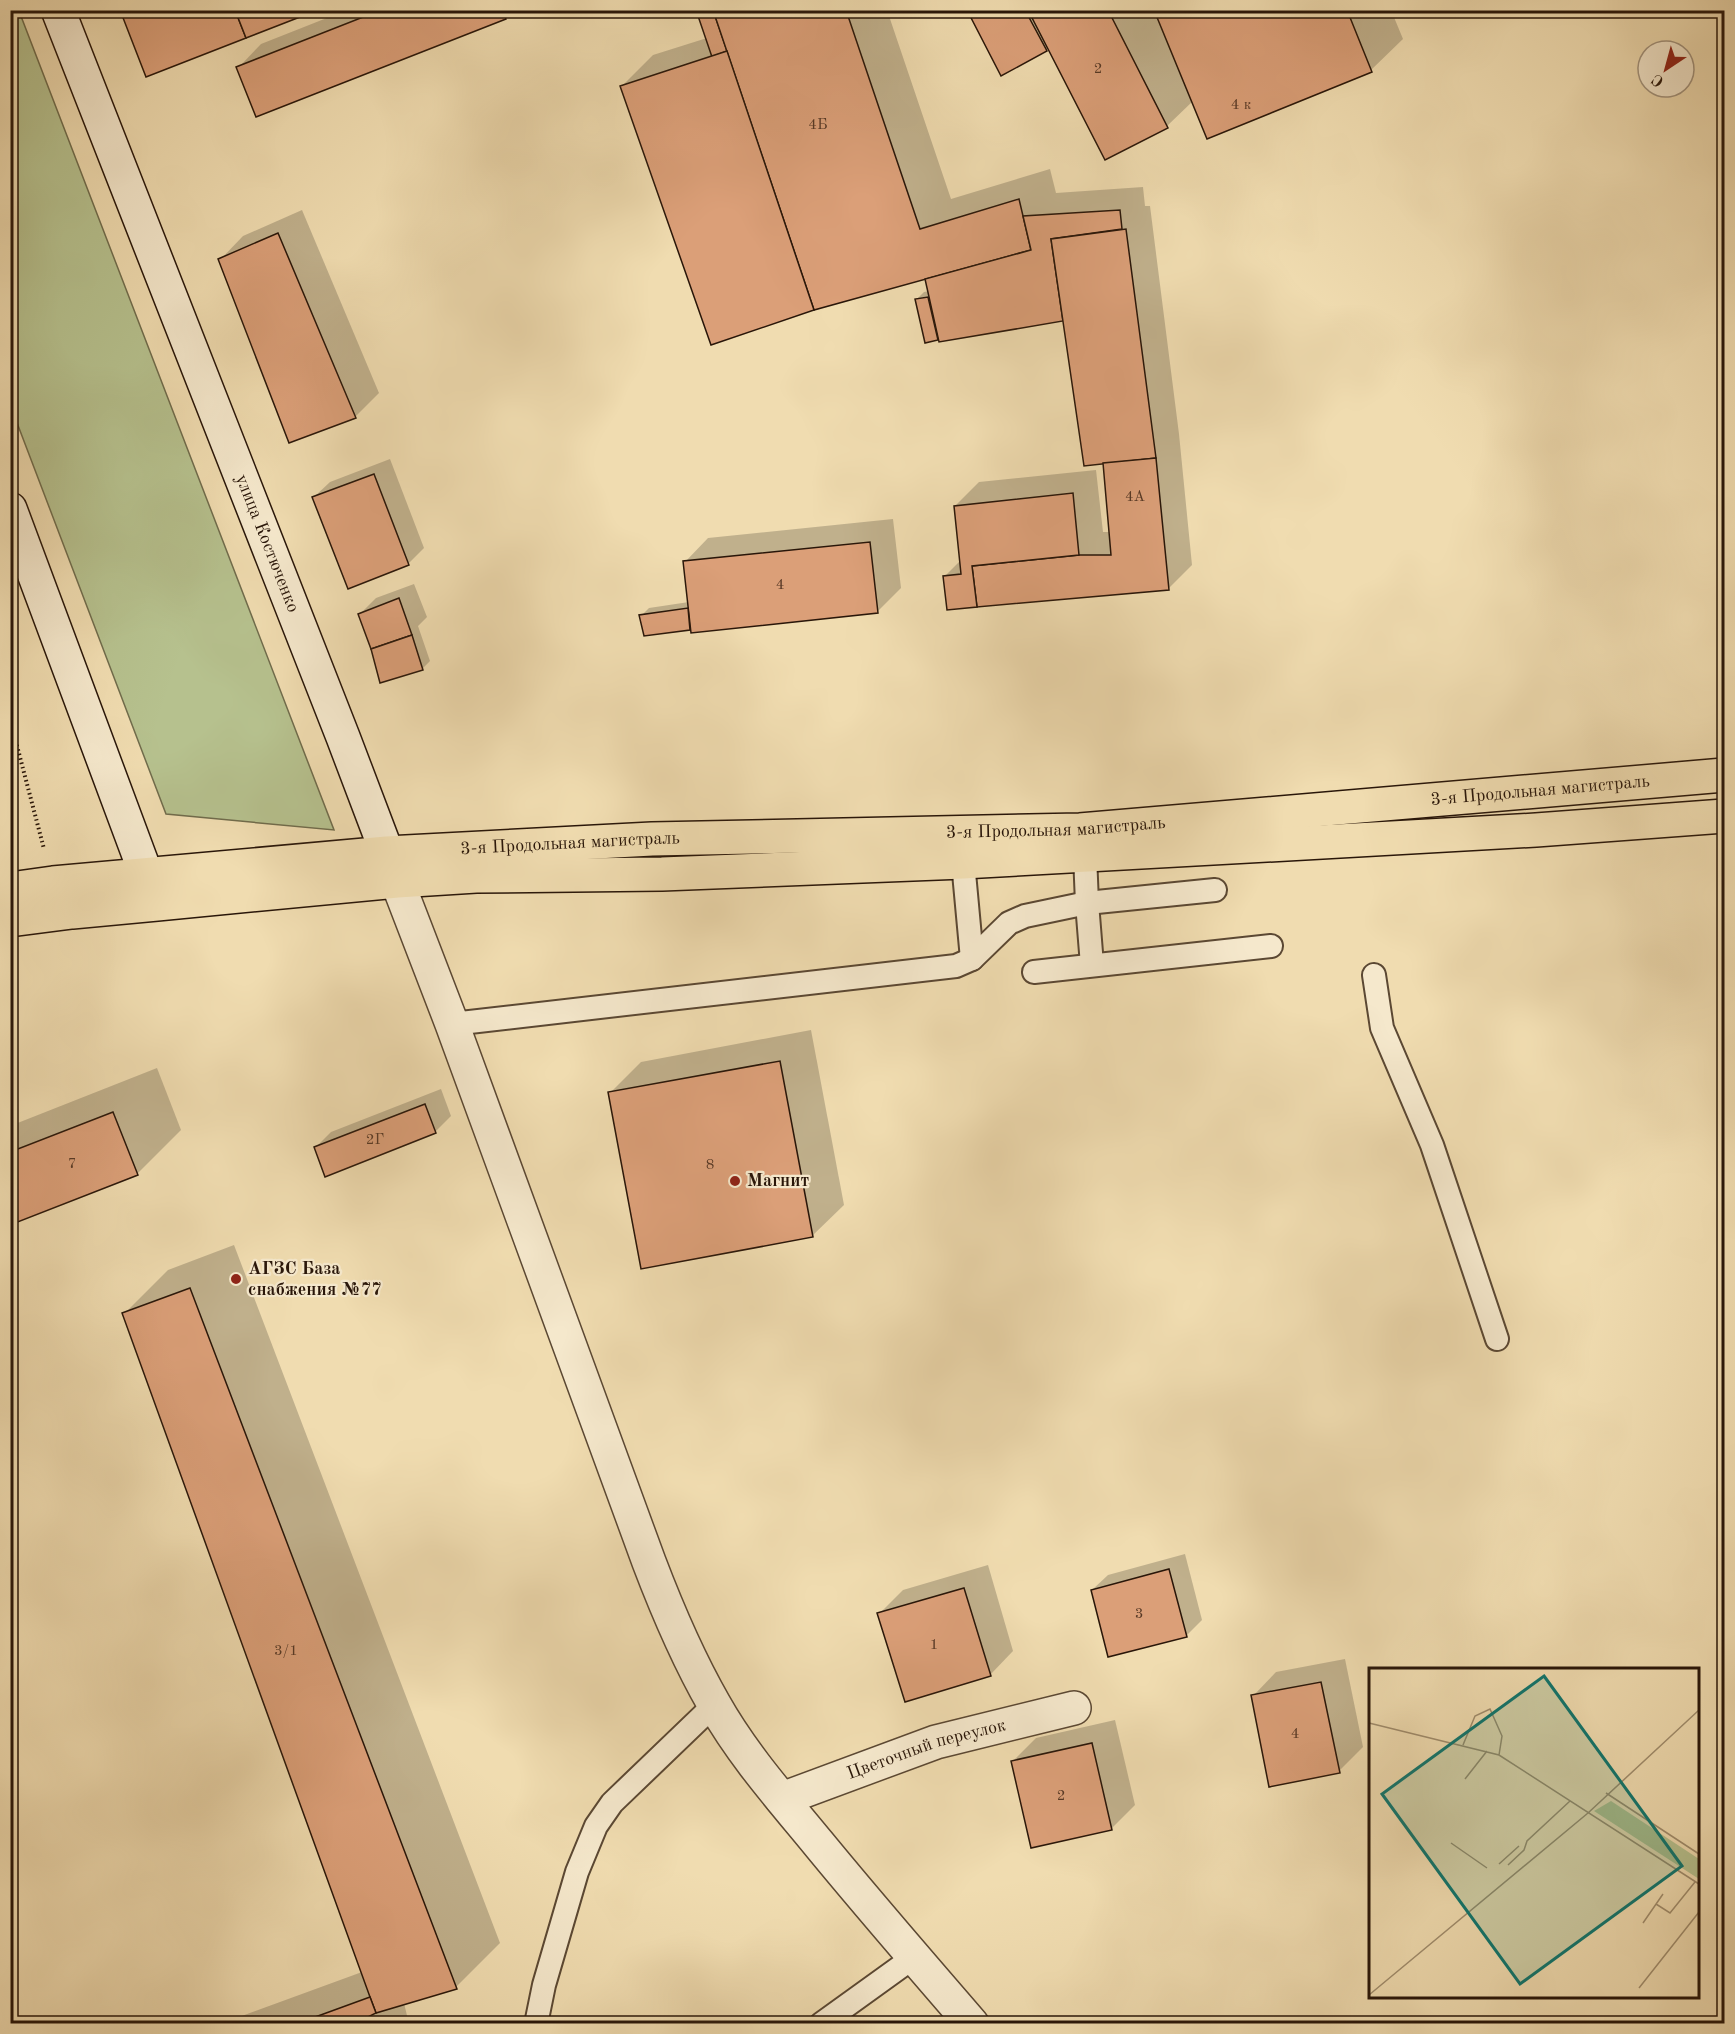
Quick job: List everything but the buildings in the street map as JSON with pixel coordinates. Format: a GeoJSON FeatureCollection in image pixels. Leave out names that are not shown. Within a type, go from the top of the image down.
{"type":"FeatureCollection","features":[{"type":"Feature","properties":{"kind":"highway","name":"3-я Продольная магистраль"},"geometry":{"type":"LineString","coordinates":[[392,867],[652,839],[1080,830],[1725,775]]}},
{"type":"Feature","properties":{"kind":"highway","name":"3-я Продольная магистраль"},"geometry":{"type":"LineString","coordinates":[[392,867],[476,876],[662,874],[963,862],[1512,832],[1725,816]]}},
{"type":"Feature","properties":{"kind":"highway"},"geometry":{"type":"LineString","coordinates":[[10,920],[151,889],[392,867]]}},
{"type":"Feature","properties":{"kind":"highway"},"geometry":{"type":"LineString","coordinates":[[10,889],[53,883],[151,889]]}},
{"type":"Feature","properties":{"kind":"street","name":"улица Костюченко"},"geometry":{"type":"LineString","coordinates":[[58,10],[339,726],[452,1024],[678,1636],[714,1705],[748,1755],[782,1799],[972,2024]]}},
{"type":"Feature","properties":{"kind":"street"},"geometry":{"type":"LineString","coordinates":[[10,509],[151,889]]}},
{"type":"Feature","properties":{"kind":"street","name":"Цветочный переулок"},"geometry":{"type":"LineString","coordinates":[[782,1799],[936,1742],[1074,1708]]}},
{"type":"Feature","properties":{"kind":"lane"},"geometry":{"type":"LineString","coordinates":[[1085,855],[1092,965]]}},
{"type":"Feature","properties":{"kind":"lane"},"geometry":{"type":"LineString","coordinates":[[963,862],[972,960]]}},
{"type":"Feature","properties":{"kind":"lane"},"geometry":{"type":"LineString","coordinates":[[452,1024],[956,966],[972,960],[1009,923],[1025,916],[1087,903],[1215,890]]}},
{"type":"Feature","properties":{"kind":"lane"},"geometry":{"type":"LineString","coordinates":[[1034,972],[1271,946]]}},
{"type":"Feature","properties":{"kind":"lane"},"geometry":{"type":"LineString","coordinates":[[1374,975],[1382,1028],[1432,1145],[1497,1339]]}},
{"type":"Feature","properties":{"kind":"lane"},"geometry":{"type":"LineString","coordinates":[[536,2024],[544,1985],[577,1872],[596,1826],[612,1803],[714,1705]]}},
{"type":"Feature","properties":{"kind":"lane"},"geometry":{"type":"LineString","coordinates":[[821,2024],[914,1957]]}},
{"type":"Feature","properties":{"kind":"path"},"geometry":{"type":"LineString","coordinates":[[10,719],[53,883]]}},
{"type":"Feature","properties":{"kind":"green space"},"geometry":{"type":"Polygon","coordinates":[[[19,10],[334,830],[166,814],[11,407],[10,11],[19,10]]]}},
{"type":"Feature","properties":{"kind":"place","name":"Магнит"},"geometry":{"type":"Point","coordinates":[735,1181]}},
{"type":"Feature","properties":{"kind":"place","name":"АГЗС База снабжения №77"},"geometry":{"type":"Point","coordinates":[236,1279]}}]}
